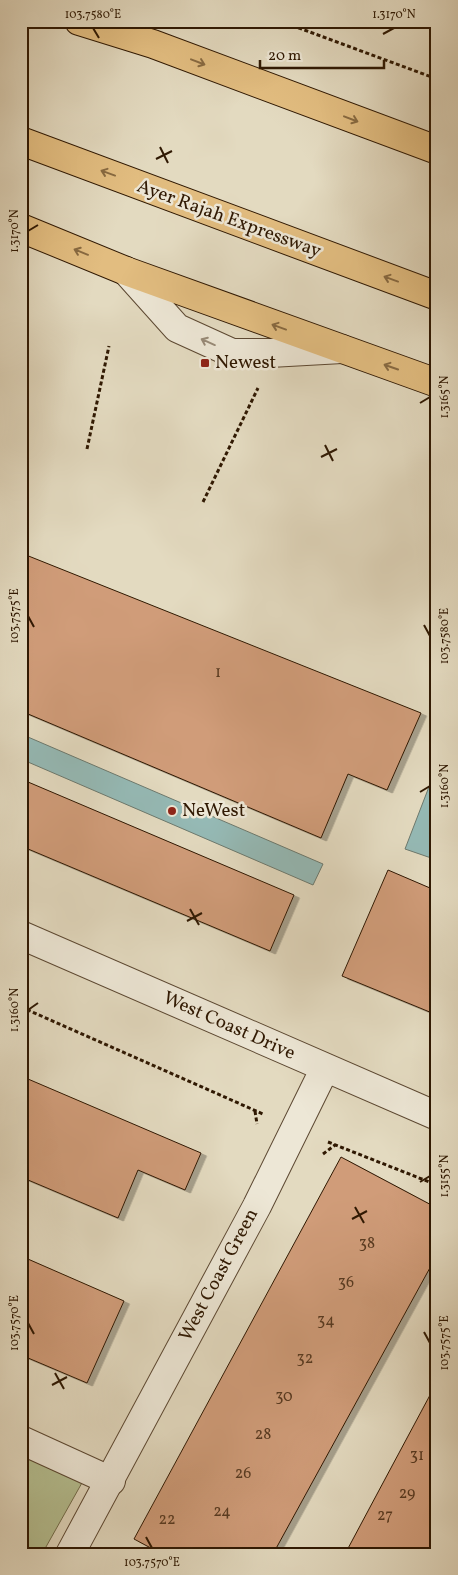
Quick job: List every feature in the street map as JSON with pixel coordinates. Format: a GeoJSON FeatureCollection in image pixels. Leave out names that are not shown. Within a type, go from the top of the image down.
{"type":"FeatureCollection","features":[{"type":"Feature","properties":{"kind":"highway"},"geometry":{"type":"LineString","coordinates":[[79,21],[153,44],[437,150]]}},
{"type":"Feature","properties":{"kind":"highway","name":"Ayer Rajah Expressway"},"geometry":{"type":"LineString","coordinates":[[21,141],[437,296]]}},
{"type":"Feature","properties":{"kind":"highway"},"geometry":{"type":"LineString","coordinates":[[21,228],[126,271],[437,383]]}},
{"type":"Feature","properties":{"kind":"street"},"geometry":{"type":"LineString","coordinates":[[112,21],[153,44]]}},
{"type":"Feature","properties":{"kind":"street"},"geometry":{"type":"LineString","coordinates":[[126,271],[177,328],[232,353],[342,350]]}},
{"type":"Feature","properties":{"kind":"street","name":"West Coast Drive"},"geometry":{"type":"LineString","coordinates":[[21,935],[437,1116]]}},
{"type":"Feature","properties":{"kind":"street","name":"West Coast Green"},"geometry":{"type":"LineString","coordinates":[[70,1554],[111,1481],[170,1366],[257,1206],[325,1068]]}},
{"type":"Feature","properties":{"kind":"street"},"geometry":{"type":"LineString","coordinates":[[21,1440],[111,1481]]}},
{"type":"Feature","properties":{"kind":"path"},"geometry":{"type":"LineString","coordinates":[[280,21],[437,79]]}},
{"type":"Feature","properties":{"kind":"path"},"geometry":{"type":"LineString","coordinates":[[430,77],[437,54]]}},
{"type":"Feature","properties":{"kind":"path"},"geometry":{"type":"LineString","coordinates":[[87,449],[109,346]]}},
{"type":"Feature","properties":{"kind":"path"},"geometry":{"type":"LineString","coordinates":[[203,502],[254,396]]}},
{"type":"Feature","properties":{"kind":"path"},"geometry":{"type":"LineString","coordinates":[[21,1007],[294,1128],[437,1185]]}},
{"type":"Feature","properties":{"kind":"green space"},"geometry":{"type":"Polygon","coordinates":[[[21,1453],[83,1481],[42,1554],[21,1554],[21,1453]]]}},
{"type":"Feature","properties":{"kind":"water","name":"NeWest"},"geometry":{"type":"Polygon","coordinates":[[[21,734],[323,864],[313,885],[21,759],[21,734]]]}},
{"type":"Feature","properties":{"kind":"water"},"geometry":{"type":"Polygon","coordinates":[[[437,766],[437,860],[405,849],[437,766]]]}},
{"type":"Feature","properties":{"kind":"building"},"geometry":{"type":"Polygon","coordinates":[[[21,553],[421,713],[387,790],[348,774],[321,838],[21,711],[21,553]]]}},
{"type":"Feature","properties":{"kind":"building"},"geometry":{"type":"Polygon","coordinates":[[[21,779],[294,895],[270,951],[21,846],[21,779]]]}},
{"type":"Feature","properties":{"kind":"building"},"geometry":{"type":"Polygon","coordinates":[[[388,870],[437,891],[437,1015],[342,976],[388,870]]]}},
{"type":"Feature","properties":{"kind":"building"},"geometry":{"type":"Polygon","coordinates":[[[21,1076],[201,1153],[185,1190],[138,1170],[118,1218],[21,1177],[21,1076]]]}},
{"type":"Feature","properties":{"kind":"building"},"geometry":{"type":"Polygon","coordinates":[[[341,1157],[437,1208],[437,1255],[273,1554],[162,1554],[134,1539],[341,1157]]]}},
{"type":"Feature","properties":{"kind":"building"},"geometry":{"type":"Polygon","coordinates":[[[21,1256],[124,1301],[87,1383],[21,1355],[21,1256]]]}},
{"type":"Feature","properties":{"kind":"building"},"geometry":{"type":"Polygon","coordinates":[[[437,1382],[437,1554],[345,1554],[392,1466],[437,1382]]]}},
{"type":"Feature","properties":{"kind":"place","name":"Newest"},"geometry":{"type":"Point","coordinates":[205,363]}},
{"type":"Feature","properties":{"kind":"place","name":"NeWest"},"geometry":{"type":"Point","coordinates":[172,811]}}]}
